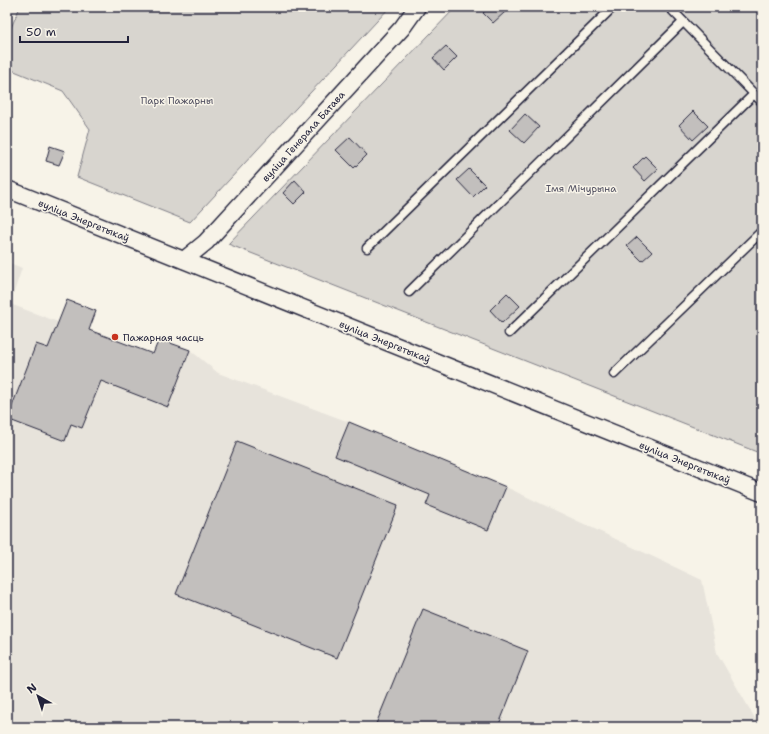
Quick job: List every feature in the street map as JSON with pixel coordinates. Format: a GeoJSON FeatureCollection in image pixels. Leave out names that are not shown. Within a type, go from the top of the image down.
{"type":"FeatureCollection","features":[{"type":"Feature","properties":{"kind":"street","name":"вуліца Генерала Батава"},"geometry":{"type":"LineString","coordinates":[[184,260],[206,242],[402,28],[417,7]]}},
{"type":"Feature","properties":{"kind":"street","name":"вуліца Энергетыкаў"},"geometry":{"type":"LineString","coordinates":[[7,189],[762,493]]}},
{"type":"Feature","properties":{"kind":"lane"},"geometry":{"type":"LineString","coordinates":[[366,248],[614,7]]}},
{"type":"Feature","properties":{"kind":"lane"},"geometry":{"type":"LineString","coordinates":[[669,7],[762,102]]}},
{"type":"Feature","properties":{"kind":"lane"},"geometry":{"type":"LineString","coordinates":[[409,292],[683,22]]}},
{"type":"Feature","properties":{"kind":"lane"},"geometry":{"type":"LineString","coordinates":[[509,333],[754,94]]}},
{"type":"Feature","properties":{"kind":"lane"},"geometry":{"type":"LineString","coordinates":[[614,374],[762,231]]}},
{"type":"Feature","properties":{"kind":"shaded area"},"geometry":{"type":"Polygon","coordinates":[[[7,262],[22,268],[10,304],[58,322],[67,300],[96,311],[89,330],[153,354],[159,339],[190,350],[218,373],[349,422],[506,487],[702,580],[717,653],[760,727],[7,727],[7,262]]]}},
{"type":"Feature","properties":{"kind":"green space","name":"Парк Пажарны"},"geometry":{"type":"Polygon","coordinates":[[[20,7],[390,7],[190,222],[77,177],[90,129],[63,91],[7,68],[7,37],[20,7]]]}},
{"type":"Feature","properties":{"kind":"green space","name":"Імя Мічурына"},"geometry":{"type":"Polygon","coordinates":[[[456,7],[762,7],[762,454],[228,244],[456,7]]]}},
{"type":"Feature","properties":{"kind":"building"},"geometry":{"type":"Polygon","coordinates":[[[489,7],[500,7],[505,12],[493,23],[483,13],[489,7]]]}},
{"type":"Feature","properties":{"kind":"building"},"geometry":{"type":"Polygon","coordinates":[[[446,46],[457,57],[444,70],[433,58],[446,46]]]}},
{"type":"Feature","properties":{"kind":"building"},"geometry":{"type":"Polygon","coordinates":[[[693,111],[708,126],[693,140],[679,125],[693,111]]]}},
{"type":"Feature","properties":{"kind":"building"},"geometry":{"type":"Polygon","coordinates":[[[525,114],[539,127],[524,143],[510,130],[525,114]]]}},
{"type":"Feature","properties":{"kind":"building"},"geometry":{"type":"Polygon","coordinates":[[[350,137],[367,155],[354,168],[336,150],[350,137]]]}},
{"type":"Feature","properties":{"kind":"building"},"geometry":{"type":"Polygon","coordinates":[[[50,146],[65,151],[59,165],[46,161],[50,146]]]}},
{"type":"Feature","properties":{"kind":"building"},"geometry":{"type":"Polygon","coordinates":[[[645,156],[658,169],[645,181],[633,168],[645,156]]]}},
{"type":"Feature","properties":{"kind":"building"},"geometry":{"type":"Polygon","coordinates":[[[469,169],[485,185],[473,197],[457,180],[469,169]]]}},
{"type":"Feature","properties":{"kind":"building"},"geometry":{"type":"Polygon","coordinates":[[[295,180],[306,192],[294,204],[283,193],[295,180]]]}},
{"type":"Feature","properties":{"kind":"building"},"geometry":{"type":"Polygon","coordinates":[[[637,237],[652,252],[642,261],[627,246],[637,237]]]}},
{"type":"Feature","properties":{"kind":"building"},"geometry":{"type":"Polygon","coordinates":[[[507,293],[520,306],[502,323],[490,310],[507,293]]]}},
{"type":"Feature","properties":{"kind":"building"},"geometry":{"type":"Polygon","coordinates":[[[67,300],[96,311],[89,330],[153,354],[159,339],[190,350],[168,407],[101,381],[82,428],[71,424],[65,441],[7,419],[36,344],[48,348],[67,300]]]}},
{"type":"Feature","properties":{"kind":"building"},"geometry":{"type":"Polygon","coordinates":[[[349,422],[506,487],[488,530],[426,505],[430,495],[335,456],[349,422]]]}},
{"type":"Feature","properties":{"kind":"building"},"geometry":{"type":"Polygon","coordinates":[[[237,441],[398,505],[337,658],[176,594],[237,441]]]}},
{"type":"Feature","properties":{"kind":"building"},"geometry":{"type":"Polygon","coordinates":[[[423,609],[528,651],[498,727],[385,727],[376,724],[423,609]]]}},
{"type":"Feature","properties":{"kind":"place","name":"Пажарная часць"},"geometry":{"type":"Point","coordinates":[115,337]}}]}
